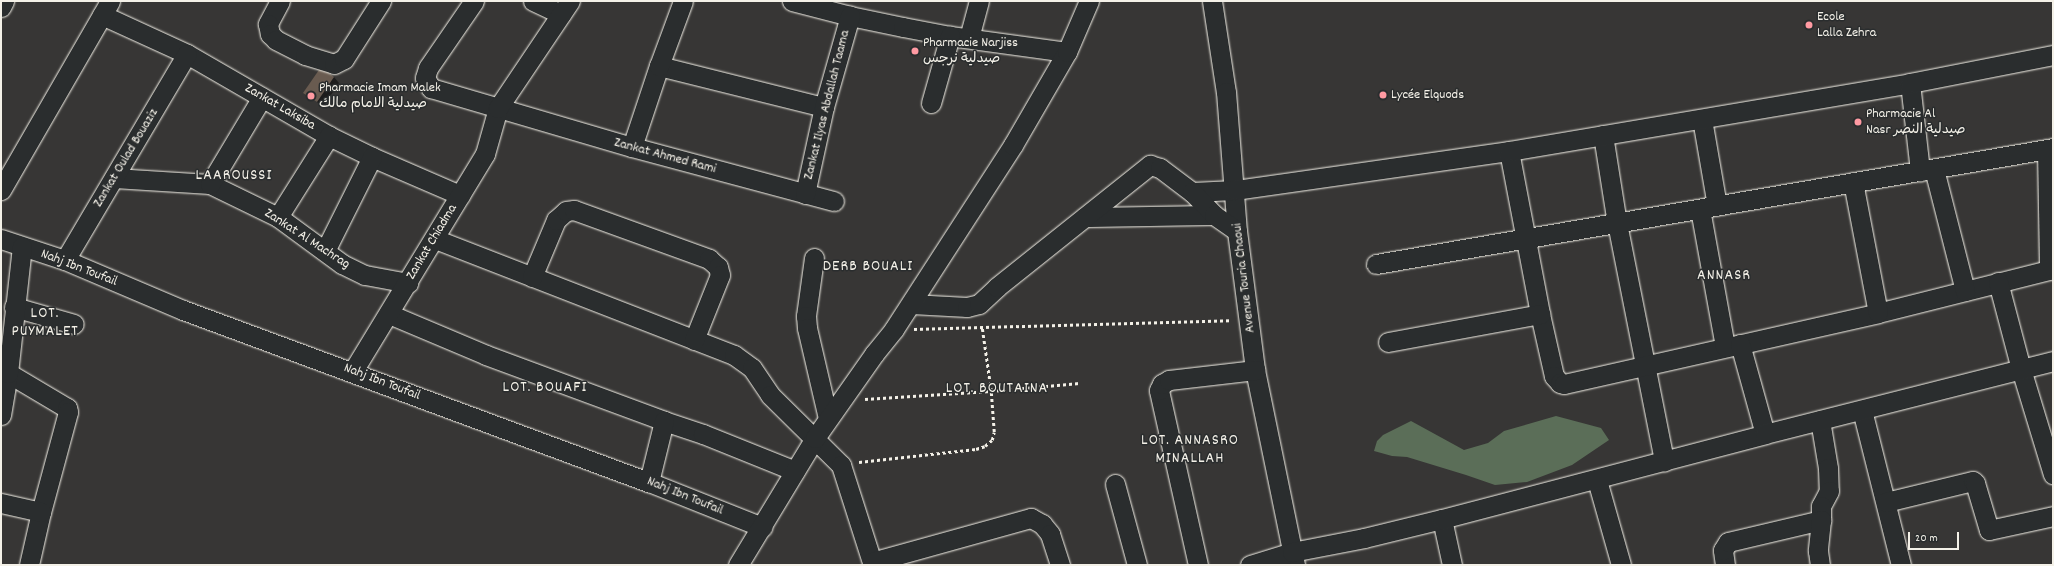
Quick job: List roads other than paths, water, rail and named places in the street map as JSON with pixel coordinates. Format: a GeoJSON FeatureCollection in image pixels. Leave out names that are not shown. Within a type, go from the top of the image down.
{"type":"FeatureCollection","features":[{"type":"Feature","properties":{"kind":"street"},"geometry":{"type":"LineString","coordinates":[[1,8],[4,1]]}},
{"type":"Feature","properties":{"kind":"street"},"geometry":{"type":"LineString","coordinates":[[280,1],[268,24],[270,34],[276,40],[305,55],[334,64],[344,59],[381,1]]}},
{"type":"Feature","properties":{"kind":"street","name":"Zankat Ahmed Rami"},"geometry":{"type":"LineString","coordinates":[[474,1],[428,68],[426,78],[431,88],[632,147],[834,201]]}},
{"type":"Feature","properties":{"kind":"street"},"geometry":{"type":"LineString","coordinates":[[533,1],[565,7]]}},
{"type":"Feature","properties":{"kind":"street"},"geometry":{"type":"LineString","coordinates":[[632,147],[659,66],[683,1]]}},
{"type":"Feature","properties":{"kind":"street"},"geometry":{"type":"LineString","coordinates":[[792,1],[850,16],[950,36],[1067,52]]}},
{"type":"Feature","properties":{"kind":"street"},"geometry":{"type":"LineString","coordinates":[[969,38],[979,1]]}},
{"type":"Feature","properties":{"kind":"street"},"geometry":{"type":"LineString","coordinates":[[738,565],[828,418],[911,304],[1013,145],[1067,52],[1089,1]]}},
{"type":"Feature","properties":{"kind":"street","name":"Avenue Touria Chaoui"},"geometry":{"type":"LineString","coordinates":[[1212,1],[1226,92],[1238,231],[1255,370],[1294,559]]}},
{"type":"Feature","properties":{"kind":"street","name":"Zankat Chiadma"},"geometry":{"type":"LineString","coordinates":[[353,371],[435,239],[485,154],[498,108],[565,7]]}},
{"type":"Feature","properties":{"kind":"street"},"geometry":{"type":"LineString","coordinates":[[1,190],[106,8]]}},
{"type":"Feature","properties":{"kind":"street","name":"Zankat Laksiba"},"geometry":{"type":"LineString","coordinates":[[106,8],[329,136],[372,157],[460,195]]}},
{"type":"Feature","properties":{"kind":"street","name":"Zankat Ilyas Abdallah Taama"},"geometry":{"type":"LineString","coordinates":[[805,194],[824,106],[850,16]]}},
{"type":"Feature","properties":{"kind":"street"},"geometry":{"type":"LineString","coordinates":[[931,103],[950,36]]}},
{"type":"Feature","properties":{"kind":"street","name":"Zankat Oulad Bouaziz"},"geometry":{"type":"LineString","coordinates":[[65,260],[187,54]]}},
{"type":"Feature","properties":{"kind":"street"},"geometry":{"type":"LineString","coordinates":[[1192,192],[1235,190],[1509,151],[1910,83],[2053,55]]}},
{"type":"Feature","properties":{"kind":"street"},"geometry":{"type":"LineString","coordinates":[[659,66],[824,106]]}},
{"type":"Feature","properties":{"kind":"street"},"geometry":{"type":"LineString","coordinates":[[1910,83],[1927,170],[1965,291]]}},
{"type":"Feature","properties":{"kind":"street"},"geometry":{"type":"LineString","coordinates":[[210,184],[262,97]]}},
{"type":"Feature","properties":{"kind":"street"},"geometry":{"type":"LineString","coordinates":[[1702,119],[1709,208],[1732,346],[1765,434]]}},
{"type":"Feature","properties":{"kind":"street"},"geometry":{"type":"LineString","coordinates":[[1603,135],[1617,223],[1664,462]]}},
{"type":"Feature","properties":{"kind":"street"},"geometry":{"type":"LineString","coordinates":[[278,217],[329,136]]}},
{"type":"Feature","properties":{"kind":"street"},"geometry":{"type":"LineString","coordinates":[[1376,264],[1525,239],[1617,223],[1709,208],[2050,149],[2051,269],[1878,313],[1560,384],[1554,376],[1540,314],[1525,239],[1509,151]]}},
{"type":"Feature","properties":{"kind":"street"},"geometry":{"type":"LineString","coordinates":[[325,251],[372,157]]}},
{"type":"Feature","properties":{"kind":"street"},"geometry":{"type":"LineString","coordinates":[[911,304],[967,307],[979,304],[997,287],[1150,165],[1160,168],[1192,192],[1214,215],[1238,231]]}},
{"type":"Feature","properties":{"kind":"street","name":"Zankat Al Machrag"},"geometry":{"type":"LineString","coordinates":[[114,178],[210,184],[278,217],[342,264],[365,275],[408,283]]}},
{"type":"Feature","properties":{"kind":"street"},"geometry":{"type":"LineString","coordinates":[[1853,182],[1878,313]]}},
{"type":"Feature","properties":{"kind":"street"},"geometry":{"type":"LineString","coordinates":[[532,277],[556,220],[566,211],[574,210],[709,259],[718,267],[720,275],[694,340]]}},
{"type":"Feature","properties":{"kind":"street"},"geometry":{"type":"LineString","coordinates":[[1085,217],[1214,215]]}},
{"type":"Feature","properties":{"kind":"street","name":"Nahj Ibn Toufail"},"geometry":{"type":"LineString","coordinates":[[1,239],[65,260],[183,310],[353,371],[649,482],[762,527]]}},
{"type":"Feature","properties":{"kind":"street"},"geometry":{"type":"LineString","coordinates":[[435,239],[734,355],[752,368],[770,395],[841,465],[872,564],[1031,518],[1042,524],[1050,534],[1060,565]]}},
{"type":"Feature","properties":{"kind":"street"},"geometry":{"type":"LineString","coordinates":[[1,415],[8,373],[14,307],[22,247]]}},
{"type":"Feature","properties":{"kind":"street"},"geometry":{"type":"LineString","coordinates":[[814,258],[806,316],[807,328],[828,418]]}},
{"type":"Feature","properties":{"kind":"street"},"geometry":{"type":"LineString","coordinates":[[1998,282],[2021,369],[2053,474]]}},
{"type":"Feature","properties":{"kind":"street"},"geometry":{"type":"LineString","coordinates":[[14,307],[74,324]]}},
{"type":"Feature","properties":{"kind":"street"},"geometry":{"type":"LineString","coordinates":[[389,314],[486,355],[703,434],[795,470]]}},
{"type":"Feature","properties":{"kind":"street"},"geometry":{"type":"LineString","coordinates":[[1388,342],[1540,314]]}},
{"type":"Feature","properties":{"kind":"street"},"geometry":{"type":"LineString","coordinates":[[1250,565],[1294,559],[1364,538],[1597,480],[1765,434],[2053,361]]}},
{"type":"Feature","properties":{"kind":"street"},"geometry":{"type":"LineString","coordinates":[[1198,565],[1159,390],[1162,384],[1170,380],[1255,370]]}},
{"type":"Feature","properties":{"kind":"street"},"geometry":{"type":"LineString","coordinates":[[8,373],[67,408],[68,412],[41,512],[29,565]]}},
{"type":"Feature","properties":{"kind":"street"},"geometry":{"type":"LineString","coordinates":[[1862,410],[1901,565]]}},
{"type":"Feature","properties":{"kind":"street"},"geometry":{"type":"LineString","coordinates":[[1820,420],[1828,468],[1829,491],[1821,506],[1818,551],[1820,565]]}},
{"type":"Feature","properties":{"kind":"street"},"geometry":{"type":"LineString","coordinates":[[649,482],[664,421]]}},
{"type":"Feature","properties":{"kind":"street"},"geometry":{"type":"LineString","coordinates":[[1597,480],[1621,565]]}},
{"type":"Feature","properties":{"kind":"street"},"geometry":{"type":"LineString","coordinates":[[1886,502],[1973,481],[1975,483],[1990,530],[2053,516]]}},
{"type":"Feature","properties":{"kind":"street"},"geometry":{"type":"LineString","coordinates":[[1115,484],[1137,565]]}},
{"type":"Feature","properties":{"kind":"street"},"geometry":{"type":"LineString","coordinates":[[1,503],[41,512]]}},
{"type":"Feature","properties":{"kind":"street"},"geometry":{"type":"LineString","coordinates":[[1442,519],[1452,565]]}},
{"type":"Feature","properties":{"kind":"street"},"geometry":{"type":"LineString","coordinates":[[1725,565],[1723,550],[1728,542],[1821,520]]}},
{"type":"Feature","properties":{"kind":"place","name":"Ecole Lalla Zehra"},"geometry":{"type":"Point","coordinates":[1809,25]}},
{"type":"Feature","properties":{"kind":"place","name":"Pharmacie Narjiss صيدلية نرجس"},"geometry":{"type":"Point","coordinates":[915,51]}},
{"type":"Feature","properties":{"kind":"place","name":"Lycée Elquods"},"geometry":{"type":"Point","coordinates":[1383,95]}},
{"type":"Feature","properties":{"kind":"place","name":"Pharmacie Imam Malek صيدلية الامام مالك"},"geometry":{"type":"Point","coordinates":[311,96]}},
{"type":"Feature","properties":{"kind":"place","name":"Pharmacie Al Nasr صيدلية النصر"},"geometry":{"type":"Point","coordinates":[1858,122]}},
{"type":"Feature","properties":{"kind":"district","name":"LAAROUSSI"},"geometry":{"type":"Point","coordinates":[234,176]}},
{"type":"Feature","properties":{"kind":"district","name":"DERB BOUALI"},"geometry":{"type":"Point","coordinates":[868,267]}},
{"type":"Feature","properties":{"kind":"district","name":"ANNASR"},"geometry":{"type":"Point","coordinates":[1724,276]}},
{"type":"Feature","properties":{"kind":"district","name":"LOT. PUYMALET"},"geometry":{"type":"Point","coordinates":[45,323]}},
{"type":"Feature","properties":{"kind":"district","name":"LOT. BOUAFI"},"geometry":{"type":"Point","coordinates":[545,388]}},
{"type":"Feature","properties":{"kind":"district","name":"LOT. BOUTAINA"},"geometry":{"type":"Point","coordinates":[997,389]}},
{"type":"Feature","properties":{"kind":"district","name":"LOT. ANNASRO MINALLAH"},"geometry":{"type":"Point","coordinates":[1190,450]}}]}
